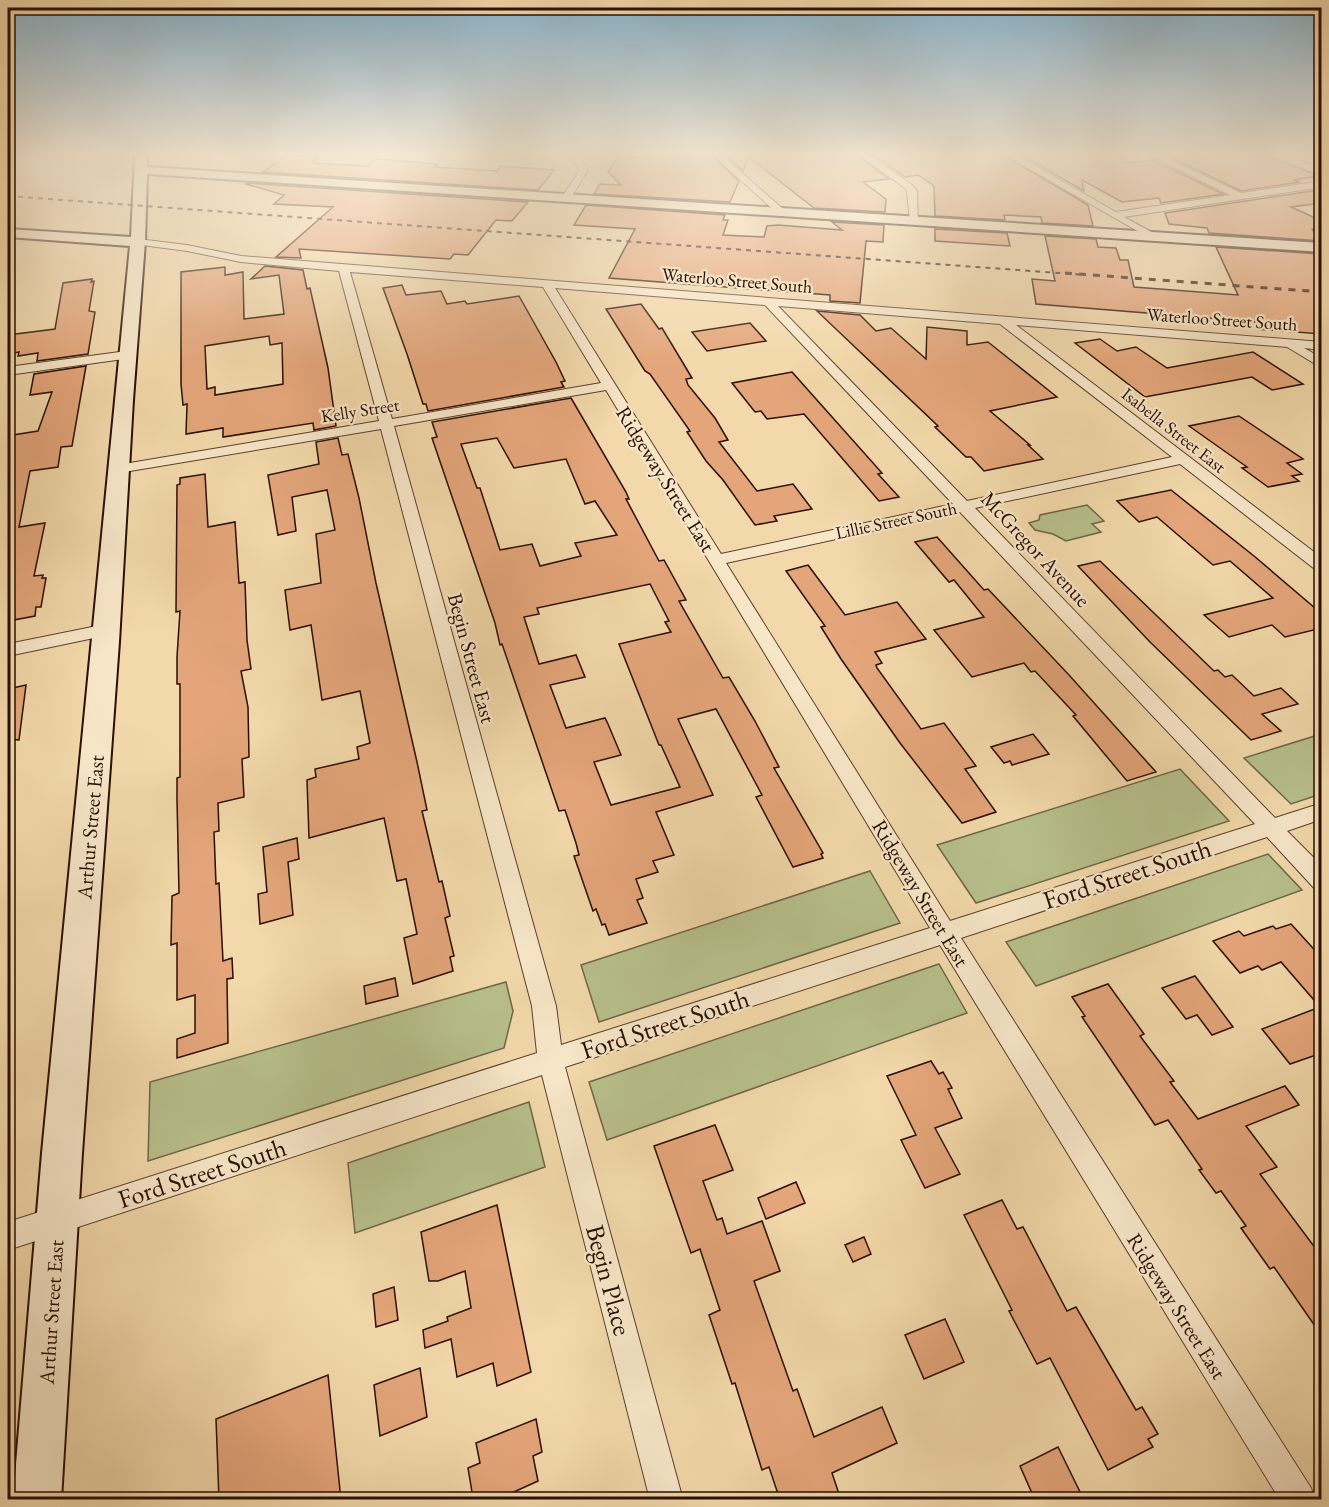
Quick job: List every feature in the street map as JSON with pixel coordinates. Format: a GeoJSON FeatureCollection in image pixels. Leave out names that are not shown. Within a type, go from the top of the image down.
{"type":"FeatureCollection","features":[{"type":"Feature","properties":{"kind":"main road","name":"Arthur Street East"},"geometry":{"type":"LineString","coordinates":[[37,1500],[127,355],[125,267],[138,242],[139,225]]}},
{"type":"Feature","properties":{"kind":"main road"},"geometry":{"type":"LineString","coordinates":[[980,225],[1322,248]]}},
{"type":"Feature","properties":{"kind":"main road","name":"Waterloo Street South"},"geometry":{"type":"LineString","coordinates":[[8,233],[138,242]]}},
{"type":"Feature","properties":{"kind":"main road"},"geometry":{"type":"LineString","coordinates":[[81,239],[110,250],[125,267]]}},
{"type":"Feature","properties":{"kind":"street"},"geometry":{"type":"LineString","coordinates":[[1134,225],[1154,237]]}},
{"type":"Feature","properties":{"kind":"street","name":"Waterloo Street South"},"geometry":{"type":"LineString","coordinates":[[138,242],[187,248],[241,259],[1322,346]]}},
{"type":"Feature","properties":{"kind":"street","name":"Begin Street East"},"geometry":{"type":"LineString","coordinates":[[344,268],[544,1006],[551,1061]]}},
{"type":"Feature","properties":{"kind":"street","name":"Ridgeway Street East"},"geometry":{"type":"LineString","coordinates":[[547,284],[945,933],[1299,1500]]}},
{"type":"Feature","properties":{"kind":"street","name":"McGregor Avenue"},"geometry":{"type":"LineString","coordinates":[[768,302],[965,505],[1322,881]]}},
{"type":"Feature","properties":{"kind":"street","name":"Isabella Street East"},"geometry":{"type":"LineString","coordinates":[[1005,322],[1322,566]]}},
{"type":"Feature","properties":{"kind":"street"},"geometry":{"type":"LineString","coordinates":[[1287,343],[1322,364]]}},
{"type":"Feature","properties":{"kind":"street"},"geometry":{"type":"LineString","coordinates":[[8,371],[127,355]]}},
{"type":"Feature","properties":{"kind":"street","name":"Kelly Street"},"geometry":{"type":"LineString","coordinates":[[118,469],[609,386]]}},
{"type":"Feature","properties":{"kind":"street","name":"Lillie Street South"},"geometry":{"type":"LineString","coordinates":[[716,560],[1182,459]]}},
{"type":"Feature","properties":{"kind":"street"},"geometry":{"type":"LineString","coordinates":[[8,650],[107,630]]}},
{"type":"Feature","properties":{"kind":"street","name":"Ford Street South"},"geometry":{"type":"LineString","coordinates":[[8,1236],[1322,811]]}},
{"type":"Feature","properties":{"kind":"street","name":"Begin Place"},"geometry":{"type":"LineString","coordinates":[[551,1061],[667,1500]]}},
{"type":"Feature","properties":{"kind":"green space"},"geometry":{"type":"Polygon","coordinates":[[[1087,505],[1104,521],[1092,524],[1101,532],[1066,541],[1053,534],[1035,530],[1029,523],[1039,520],[1040,515],[1087,505]]]}},
{"type":"Feature","properties":{"kind":"green space"},"geometry":{"type":"Polygon","coordinates":[[[1321,734],[1321,794],[1291,804],[1244,758],[1321,734]]]}},
{"type":"Feature","properties":{"kind":"green space"},"geometry":{"type":"Polygon","coordinates":[[[1180,769],[1229,821],[976,903],[937,845],[1180,769]]]}},
{"type":"Feature","properties":{"kind":"green space"},"geometry":{"type":"Polygon","coordinates":[[[1268,854],[1302,890],[1036,986],[1006,942],[1268,854]]]}},
{"type":"Feature","properties":{"kind":"green space"},"geometry":{"type":"Polygon","coordinates":[[[870,871],[900,923],[599,1022],[581,965],[870,871]]]}},
{"type":"Feature","properties":{"kind":"green space"},"geometry":{"type":"Polygon","coordinates":[[[939,964],[967,1013],[607,1140],[589,1082],[939,964]]]}},
{"type":"Feature","properties":{"kind":"green space"},"geometry":{"type":"Polygon","coordinates":[[[506,982],[513,1011],[504,1048],[148,1161],[150,1082],[506,982]]]}},
{"type":"Feature","properties":{"kind":"green space"},"geometry":{"type":"Polygon","coordinates":[[[529,1102],[545,1167],[355,1233],[348,1163],[529,1102]]]}},
{"type":"Feature","properties":{"kind":"building"},"geometry":{"type":"Polygon","coordinates":[[[312,225],[492,225],[468,255],[454,254],[450,259],[299,249],[301,258],[276,257],[312,225]]]}},
{"type":"Feature","properties":{"kind":"building"},"geometry":{"type":"Polygon","coordinates":[[[579,225],[726,225],[723,235],[764,237],[767,226],[842,230],[836,225],[884,225],[883,242],[866,241],[860,303],[830,301],[830,295],[609,278],[635,229],[579,225]]]}},
{"type":"Feature","properties":{"kind":"building"},"geometry":{"type":"Polygon","coordinates":[[[1182,225],[1322,225],[1322,229],[1312,229],[1321,241],[1209,233],[1207,228],[1182,225]]]}},
{"type":"Feature","properties":{"kind":"building"},"geometry":{"type":"Polygon","coordinates":[[[935,229],[1007,233],[1010,246],[935,241],[935,229]]]}},
{"type":"Feature","properties":{"kind":"building"},"geometry":{"type":"Polygon","coordinates":[[[1045,236],[1096,239],[1098,247],[1116,248],[1120,260],[1128,260],[1134,287],[1238,295],[1216,247],[1322,254],[1322,334],[1257,329],[1257,322],[1036,304],[1032,279],[1055,281],[1045,236]]]}},
{"type":"Feature","properties":{"kind":"building"},"geometry":{"type":"Polygon","coordinates":[[[265,266],[303,270],[307,289],[310,288],[328,368],[336,426],[314,430],[313,423],[223,437],[223,428],[186,434],[187,404],[183,405],[181,384],[181,272],[225,267],[225,275],[243,272],[244,319],[284,314],[279,275],[251,279],[265,266]],[[269,336],[205,346],[207,389],[215,387],[215,395],[283,384],[282,343],[270,345],[269,336]]]}},
{"type":"Feature","properties":{"kind":"building"},"geometry":{"type":"Polygon","coordinates":[[[92,279],[91,282],[94,281],[89,311],[95,312],[88,354],[37,361],[38,353],[18,356],[19,352],[8,354],[8,335],[55,329],[63,283],[92,279]]]}},
{"type":"Feature","properties":{"kind":"building"},"geometry":{"type":"Polygon","coordinates":[[[402,285],[406,295],[441,291],[447,304],[465,301],[467,304],[519,296],[556,362],[565,381],[561,382],[564,387],[428,411],[426,404],[423,404],[383,288],[402,285]]]}},
{"type":"Feature","properties":{"kind":"building"},"geometry":{"type":"Polygon","coordinates":[[[641,304],[659,329],[662,328],[692,378],[686,379],[688,385],[715,418],[728,440],[719,442],[757,491],[793,484],[812,509],[774,516],[777,521],[755,525],[723,480],[706,461],[687,432],[690,431],[650,374],[645,371],[606,309],[641,304]]]}},
{"type":"Feature","properties":{"kind":"building"},"geometry":{"type":"Polygon","coordinates":[[[817,311],[860,315],[876,331],[891,328],[926,359],[927,327],[967,331],[967,345],[988,342],[1057,397],[990,411],[1043,459],[984,471],[971,457],[966,457],[935,427],[938,426],[817,311]]]}},
{"type":"Feature","properties":{"kind":"building"},"geometry":{"type":"Polygon","coordinates":[[[750,323],[766,341],[707,351],[692,332],[750,323]]]}},
{"type":"Feature","properties":{"kind":"building"},"geometry":{"type":"Polygon","coordinates":[[[1100,339],[1117,351],[1136,347],[1167,368],[1253,352],[1303,384],[1272,390],[1252,377],[1145,397],[1075,343],[1100,339]]]}},
{"type":"Feature","properties":{"kind":"building"},"geometry":{"type":"Polygon","coordinates":[[[86,366],[72,446],[61,447],[58,467],[30,471],[19,527],[45,523],[34,576],[43,575],[42,578],[46,578],[41,607],[36,607],[35,616],[8,621],[8,440],[13,435],[38,431],[52,392],[30,395],[34,374],[86,366]]]}},
{"type":"Feature","properties":{"kind":"building"},"geometry":{"type":"Polygon","coordinates":[[[792,372],[882,473],[878,474],[899,497],[879,501],[804,414],[767,419],[761,411],[755,412],[732,383],[792,372]]]}},
{"type":"Feature","properties":{"kind":"building"},"geometry":{"type":"Polygon","coordinates":[[[571,398],[626,492],[629,499],[626,499],[659,561],[664,560],[686,600],[679,601],[723,678],[729,677],[755,721],[779,767],[774,768],[823,853],[821,854],[823,858],[793,867],[756,797],[762,795],[716,709],[678,719],[713,795],[656,812],[674,855],[653,861],[658,872],[636,879],[643,898],[637,900],[647,923],[609,935],[596,909],[593,911],[574,856],[579,855],[565,810],[559,811],[502,644],[500,645],[495,623],[432,438],[437,437],[432,422],[571,398]],[[497,438],[461,444],[477,488],[480,488],[500,550],[532,544],[540,566],[581,556],[575,543],[617,535],[595,501],[585,504],[566,459],[514,468],[497,438]],[[650,584],[537,608],[539,614],[524,617],[539,664],[576,655],[585,677],[550,685],[566,728],[605,718],[608,724],[621,755],[594,762],[611,805],[680,787],[659,745],[619,644],[671,632],[665,622],[669,621],[650,584]]]}},
{"type":"Feature","properties":{"kind":"building"},"geometry":{"type":"Polygon","coordinates":[[[1239,416],[1303,459],[1287,463],[1302,474],[1292,476],[1299,481],[1268,487],[1242,468],[1247,467],[1189,426],[1239,416]]]}},
{"type":"Feature","properties":{"kind":"building"},"geometry":{"type":"Polygon","coordinates":[[[338,438],[342,455],[348,454],[359,498],[427,810],[422,811],[439,882],[442,881],[450,916],[445,918],[454,956],[450,957],[453,971],[413,984],[404,938],[417,934],[406,879],[397,881],[384,818],[309,838],[307,780],[316,777],[315,769],[359,759],[357,747],[370,743],[360,691],[322,700],[311,625],[290,630],[285,590],[321,583],[316,534],[335,530],[327,490],[292,497],[296,531],[278,535],[268,475],[319,464],[316,442],[338,438]]]}},
{"type":"Feature","properties":{"kind":"building"},"geometry":{"type":"Polygon","coordinates":[[[205,474],[208,527],[235,522],[239,583],[245,582],[247,640],[251,669],[241,671],[248,707],[249,757],[242,759],[244,797],[218,803],[219,831],[214,832],[223,961],[232,958],[233,978],[227,979],[228,1043],[177,1058],[177,1039],[195,1033],[195,995],[177,1000],[177,943],[171,945],[172,896],[179,893],[177,778],[180,777],[180,684],[177,684],[177,657],[180,611],[176,612],[177,485],[180,484],[180,478],[205,474]]]}},
{"type":"Feature","properties":{"kind":"building"},"geometry":{"type":"Polygon","coordinates":[[[1171,490],[1322,614],[1322,628],[1285,637],[1272,625],[1229,637],[1204,615],[1273,598],[1230,561],[1213,565],[1157,517],[1139,522],[1117,501],[1171,490]]]}},
{"type":"Feature","properties":{"kind":"building"},"geometry":{"type":"Polygon","coordinates":[[[937,537],[984,590],[988,589],[1069,675],[1156,772],[1127,781],[1073,716],[1076,715],[1035,671],[1031,672],[1024,663],[972,677],[934,630],[984,617],[954,580],[949,582],[915,542],[937,537]]]}},
{"type":"Feature","properties":{"kind":"building"},"geometry":{"type":"Polygon","coordinates":[[[1100,561],[1214,671],[1218,670],[1225,677],[1232,675],[1254,696],[1281,688],[1298,704],[1262,714],[1281,731],[1251,740],[1150,642],[1078,566],[1100,561]]]}},
{"type":"Feature","properties":{"kind":"building"},"geometry":{"type":"Polygon","coordinates":[[[808,565],[845,615],[897,602],[926,639],[875,652],[882,663],[876,665],[877,668],[921,729],[944,723],[976,766],[965,769],[996,812],[962,823],[900,743],[841,659],[821,627],[825,626],[786,571],[808,565]]]}},
{"type":"Feature","properties":{"kind":"building"},"geometry":{"type":"Polygon","coordinates":[[[26,685],[19,740],[8,739],[8,689],[26,685]]]}},
{"type":"Feature","properties":{"kind":"building"},"geometry":{"type":"Polygon","coordinates":[[[1033,734],[1049,754],[1012,765],[1010,761],[1004,763],[991,747],[1033,734]]]}},
{"type":"Feature","properties":{"kind":"building"},"geometry":{"type":"Polygon","coordinates":[[[297,838],[299,859],[288,862],[293,915],[260,924],[258,894],[267,892],[263,847],[297,838]]]}},
{"type":"Feature","properties":{"kind":"building"},"geometry":{"type":"Polygon","coordinates":[[[1291,924],[1322,958],[1322,1053],[1290,1064],[1262,1029],[1320,1007],[1281,962],[1262,970],[1258,966],[1240,973],[1213,941],[1239,931],[1244,936],[1273,926],[1276,929],[1291,924]]]}},
{"type":"Feature","properties":{"kind":"building"},"geometry":{"type":"Polygon","coordinates":[[[1195,976],[1233,1027],[1212,1035],[1197,1015],[1186,1019],[1162,988],[1195,976]]]}},
{"type":"Feature","properties":{"kind":"building"},"geometry":{"type":"Polygon","coordinates":[[[395,978],[398,996],[366,1004],[364,986],[395,978]]]}},
{"type":"Feature","properties":{"kind":"building"},"geometry":{"type":"Polygon","coordinates":[[[1108,984],[1144,1034],[1140,1036],[1174,1081],[1170,1082],[1198,1119],[1285,1086],[1299,1105],[1246,1126],[1277,1167],[1260,1174],[1322,1257],[1322,1336],[1274,1267],[1270,1269],[1241,1228],[1246,1226],[1221,1191],[1216,1193],[1199,1170],[1202,1169],[1168,1120],[1155,1125],[1082,1017],[1085,1016],[1072,997],[1108,984]]]}},
{"type":"Feature","properties":{"kind":"building"},"geometry":{"type":"Polygon","coordinates":[[[931,1061],[939,1074],[943,1072],[952,1088],[948,1089],[962,1118],[935,1128],[960,1174],[925,1188],[901,1140],[916,1135],[887,1076],[931,1061]]]}},
{"type":"Feature","properties":{"kind":"building"},"geometry":{"type":"Polygon","coordinates":[[[715,1125],[733,1170],[703,1181],[717,1220],[722,1218],[727,1234],[762,1221],[780,1271],[754,1281],[793,1391],[797,1389],[814,1437],[882,1407],[897,1443],[832,1473],[841,1500],[780,1500],[769,1467],[762,1470],[735,1383],[732,1384],[709,1315],[720,1310],[700,1249],[691,1253],[654,1146],[715,1125]]]}},
{"type":"Feature","properties":{"kind":"building"},"geometry":{"type":"Polygon","coordinates":[[[796,1182],[805,1203],[766,1219],[758,1198],[796,1182]]]}},
{"type":"Feature","properties":{"kind":"building"},"geometry":{"type":"Polygon","coordinates":[[[1002,1200],[1017,1229],[1023,1227],[1067,1311],[1076,1307],[1136,1410],[1142,1407],[1158,1434],[1148,1439],[1153,1447],[1108,1470],[1050,1358],[1037,1364],[1009,1311],[1012,1310],[964,1215],[1002,1200]]]}},
{"type":"Feature","properties":{"kind":"building"},"geometry":{"type":"Polygon","coordinates":[[[497,1205],[531,1372],[497,1386],[493,1363],[457,1377],[451,1339],[425,1348],[423,1330],[448,1321],[447,1317],[471,1308],[465,1271],[438,1281],[429,1281],[421,1232],[497,1205]]]}},
{"type":"Feature","properties":{"kind":"building"},"geometry":{"type":"Polygon","coordinates":[[[864,1237],[871,1254],[853,1262],[845,1245],[864,1237]]]}},
{"type":"Feature","properties":{"kind":"building"},"geometry":{"type":"Polygon","coordinates":[[[394,1287],[398,1320],[376,1327],[373,1294],[394,1287]]]}},
{"type":"Feature","properties":{"kind":"building"},"geometry":{"type":"Polygon","coordinates":[[[945,1319],[964,1362],[924,1379],[905,1335],[945,1319]]]}},
{"type":"Feature","properties":{"kind":"building"},"geometry":{"type":"Polygon","coordinates":[[[420,1368],[427,1417],[380,1436],[374,1385],[420,1368]]]}},
{"type":"Feature","properties":{"kind":"building"},"geometry":{"type":"Polygon","coordinates":[[[328,1375],[341,1500],[219,1500],[216,1419],[328,1375]]]}},
{"type":"Feature","properties":{"kind":"building"},"geometry":{"type":"Polygon","coordinates":[[[536,1419],[542,1452],[533,1456],[538,1481],[496,1500],[488,1500],[486,1493],[473,1498],[468,1468],[480,1463],[476,1443],[536,1419]]]}},
{"type":"Feature","properties":{"kind":"building"},"geometry":{"type":"Polygon","coordinates":[[[1058,1447],[1084,1500],[1035,1500],[1020,1466],[1058,1447]]]}},
{"type":"Feature","properties":{"kind":"railway"},"geometry":{"type":"LineString","coordinates":[[408,225],[1086,275]]}},
{"type":"Feature","properties":{"kind":"railway"},"geometry":{"type":"LineString","coordinates":[[1065,273],[1322,292]]}}]}
